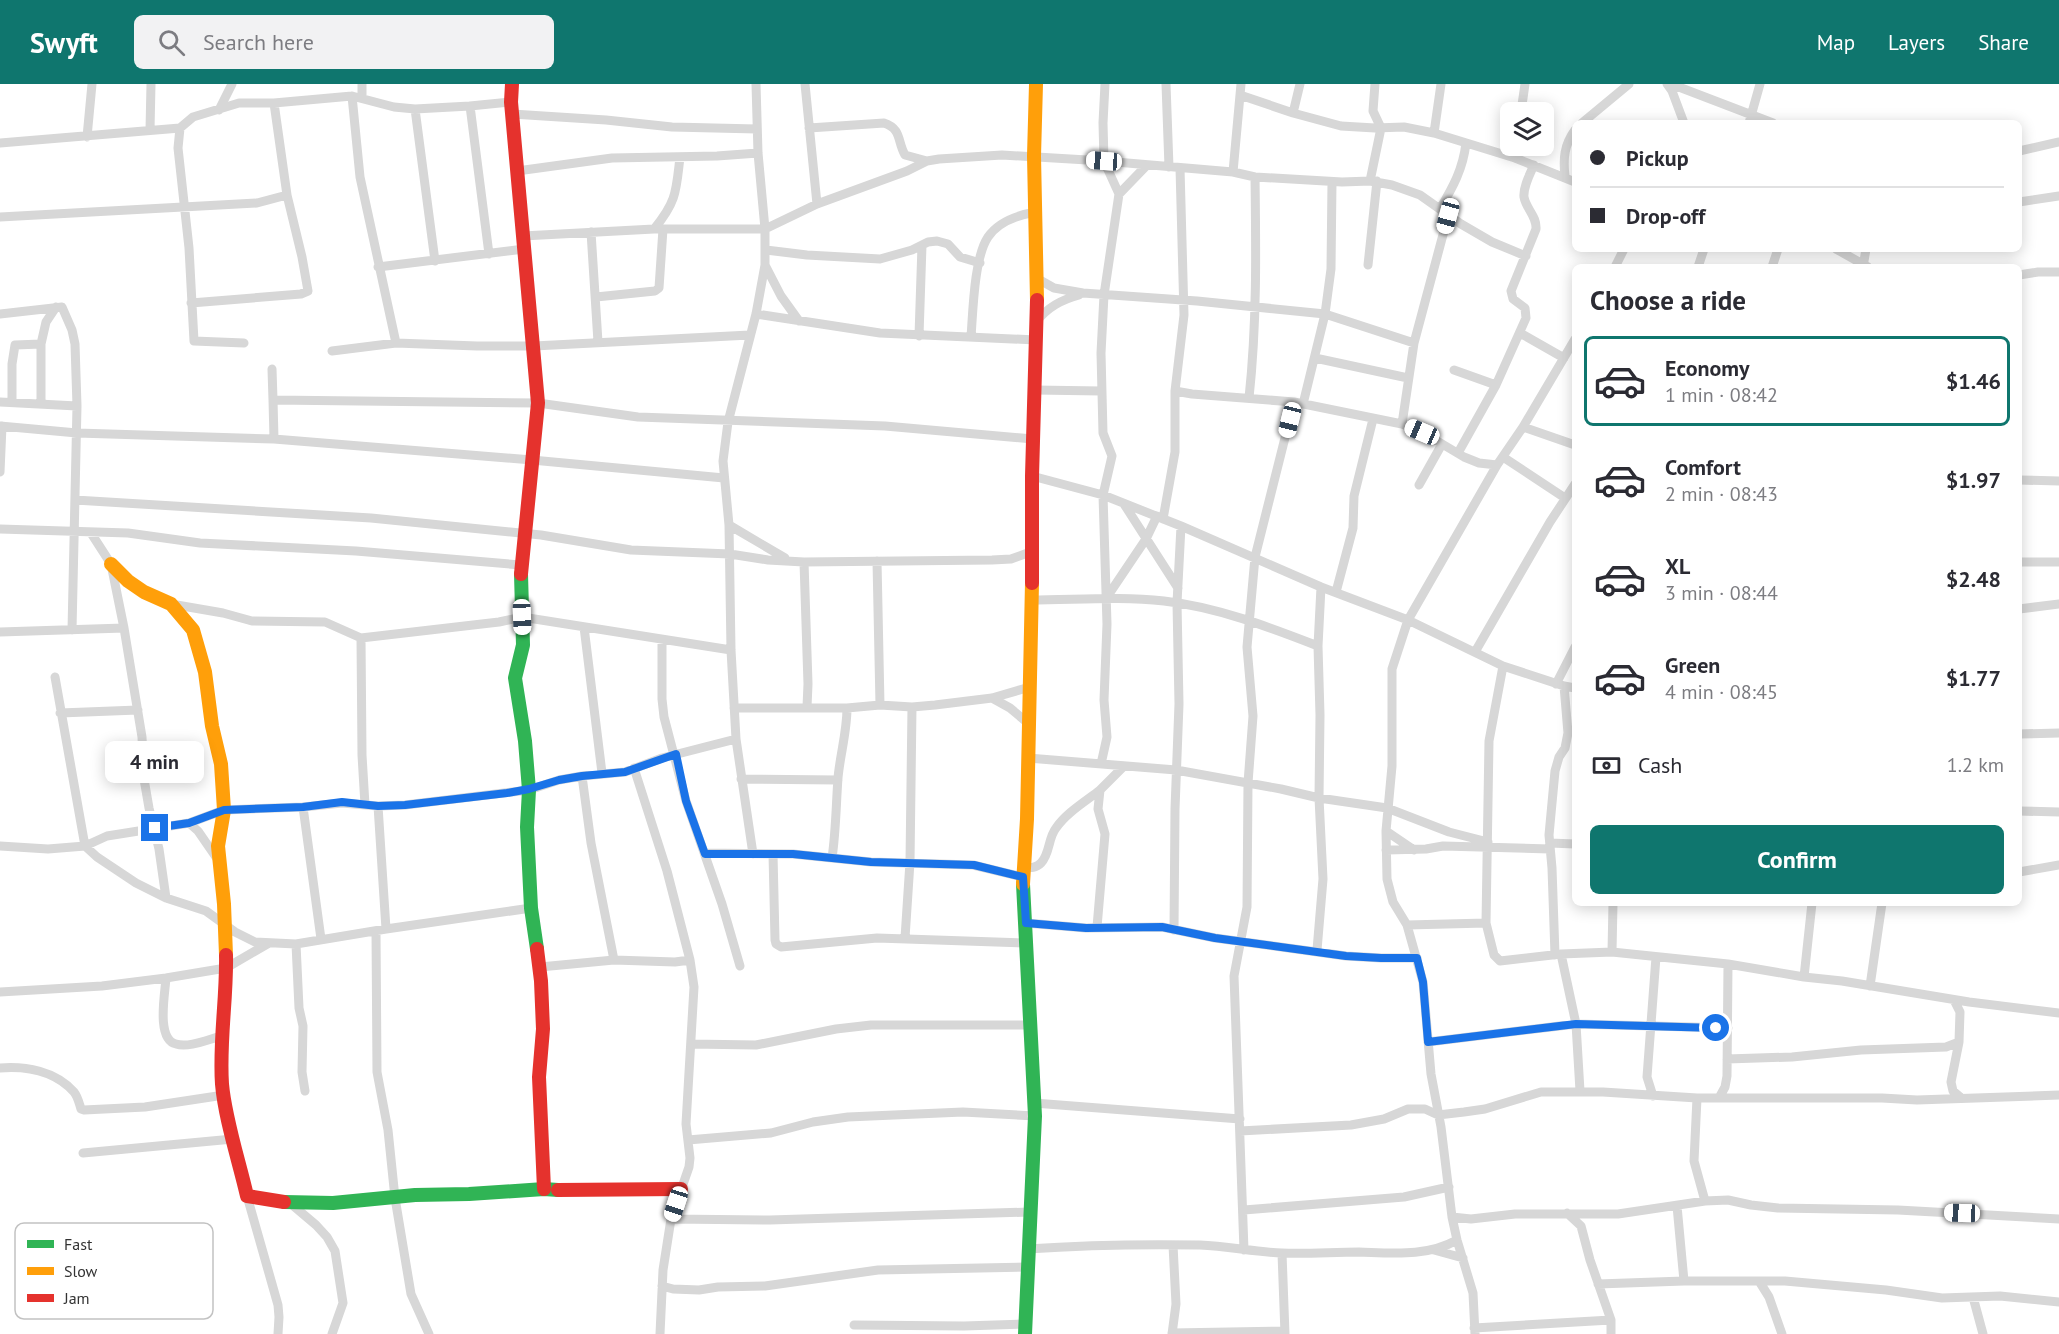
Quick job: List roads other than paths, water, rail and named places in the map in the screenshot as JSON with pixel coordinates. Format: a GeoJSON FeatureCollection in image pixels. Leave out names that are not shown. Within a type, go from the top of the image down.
{"type":"FeatureCollection","features":[{"type":"Feature","properties":{"kind":"street"},"geometry":{"type":"LineString","coordinates":[[87,137],[92,84]]}},
{"type":"Feature","properties":{"kind":"street"},"geometry":{"type":"LineString","coordinates":[[150,130],[151,84]]}},
{"type":"Feature","properties":{"kind":"street"},"geometry":{"type":"LineString","coordinates":[[219,110],[232,84]]}},
{"type":"Feature","properties":{"kind":"street"},"geometry":{"type":"LineString","coordinates":[[362,84],[362,98]]}},
{"type":"Feature","properties":{"kind":"street"},"geometry":{"type":"LineString","coordinates":[[512,84],[511,108],[538,403],[521,565],[524,645],[515,678],[525,741],[529,789],[527,826],[531,908],[540,967],[543,1029],[539,1086],[544,1189]]}},
{"type":"Feature","properties":{"kind":"street"},"geometry":{"type":"LineString","coordinates":[[753,854],[736,739],[724,441],[756,314],[765,265],[756,84]]}},
{"type":"Feature","properties":{"kind":"street"},"geometry":{"type":"LineString","coordinates":[[805,84],[817,204]]}},
{"type":"Feature","properties":{"kind":"street"},"geometry":{"type":"LineString","coordinates":[[854,1325],[1025,1329],[1035,1109],[1023,872],[1030,687],[1032,476],[1038,279],[1034,156],[1036,84]]}},
{"type":"Feature","properties":{"kind":"street"},"geometry":{"type":"LineString","coordinates":[[1101,764],[1107,737],[1104,700],[1107,624],[1103,495],[1112,456],[1103,433],[1101,391],[1104,295],[1119,194],[1104,161],[1102,123],[1105,84]]}},
{"type":"Feature","properties":{"kind":"street"},"geometry":{"type":"LineString","coordinates":[[1166,84],[1170,167]]}},
{"type":"Feature","properties":{"kind":"street"},"geometry":{"type":"LineString","coordinates":[[1233,172],[1240,84]]}},
{"type":"Feature","properties":{"kind":"street"},"geometry":{"type":"LineString","coordinates":[[1293,113],[1299,84]]}},
{"type":"Feature","properties":{"kind":"street"},"geometry":{"type":"LineString","coordinates":[[1368,265],[1373,181],[1381,128],[1374,111],[1376,84]]}},
{"type":"Feature","properties":{"kind":"street"},"geometry":{"type":"LineString","coordinates":[[1434,134],[1441,84]]}},
{"type":"Feature","properties":{"kind":"street"},"geometry":{"type":"LineString","coordinates":[[1522,102],[1525,84]]}},
{"type":"Feature","properties":{"kind":"street"},"geometry":{"type":"LineString","coordinates":[[1589,120],[1629,84]]}},
{"type":"Feature","properties":{"kind":"street"},"geometry":{"type":"LineString","coordinates":[[1669,84],[1750,119],[1760,84]]}},
{"type":"Feature","properties":{"kind":"street"},"geometry":{"type":"LineString","coordinates":[[1669,84],[1683,120]]}},
{"type":"Feature","properties":{"kind":"street"},"geometry":{"type":"LineString","coordinates":[[1240,95],[1341,126],[1404,127],[1434,134],[1515,158],[1572,180]]}},
{"type":"Feature","properties":{"kind":"street"},"geometry":{"type":"LineString","coordinates":[[0,143],[180,128],[193,117],[239,103],[274,103],[352,96],[394,107],[415,109],[470,106],[511,108],[672,127],[757,129]]}},
{"type":"Feature","properties":{"kind":"street"},"geometry":{"type":"LineString","coordinates":[[352,96],[360,177],[396,343]]}},
{"type":"Feature","properties":{"kind":"street"},"geometry":{"type":"LineString","coordinates":[[191,303],[301,294],[308,291],[287,195],[274,103]]}},
{"type":"Feature","properties":{"kind":"street"},"geometry":{"type":"LineString","coordinates":[[470,106],[489,254]]}},
{"type":"Feature","properties":{"kind":"street"},"geometry":{"type":"LineString","coordinates":[[415,109],[435,261]]}},
{"type":"Feature","properties":{"kind":"street"},"geometry":{"type":"LineString","coordinates":[[809,128],[884,123],[891,125],[897,131],[905,155],[927,161]]}},
{"type":"Feature","properties":{"kind":"street"},"geometry":{"type":"LineString","coordinates":[[180,128],[178,148],[189,248],[194,340],[244,343]]}},
{"type":"Feature","properties":{"kind":"street"},"geometry":{"type":"LineString","coordinates":[[1565,176],[1563,157],[1572,135]]}},
{"type":"Feature","properties":{"kind":"street"},"geometry":{"type":"LineString","coordinates":[[2022,150],[2059,142]]}},
{"type":"Feature","properties":{"kind":"street"},"geometry":{"type":"LineString","coordinates":[[1440,209],[1457,180],[1466,143]]}},
{"type":"Feature","properties":{"kind":"street"},"geometry":{"type":"LineString","coordinates":[[517,171],[604,159],[758,153]]}},
{"type":"Feature","properties":{"kind":"street"},"geometry":{"type":"LineString","coordinates":[[378,267],[489,254],[524,242],[591,232],[659,229],[765,229],[817,204],[907,171],[927,161],[976,156],[1034,156],[1233,172],[1255,177],[1358,183],[1373,181],[1404,188],[1420,195],[1448,216],[1492,242],[1526,256]]}},
{"type":"Feature","properties":{"kind":"street"},"geometry":{"type":"LineString","coordinates":[[596,297],[655,291],[659,288],[659,229],[674,201],[680,157]]}},
{"type":"Feature","properties":{"kind":"street"},"geometry":{"type":"LineString","coordinates":[[1548,170],[1563,157]]}},
{"type":"Feature","properties":{"kind":"street"},"geometry":{"type":"LineString","coordinates":[[1119,194],[1147,165]]}},
{"type":"Feature","properties":{"kind":"street"},"geometry":{"type":"LineString","coordinates":[[1458,453],[1496,385],[1526,318],[1524,306],[1513,299],[1511,291],[1526,256],[1536,224],[1524,197],[1534,165]]}},
{"type":"Feature","properties":{"kind":"street"},"geometry":{"type":"LineString","coordinates":[[1105,600],[1160,518],[1175,452],[1175,391],[1177,364],[1184,329],[1180,168]]}},
{"type":"Feature","properties":{"kind":"street"},"geometry":{"type":"LineString","coordinates":[[1249,398],[1256,306],[1255,177]]}},
{"type":"Feature","properties":{"kind":"street"},"geometry":{"type":"LineString","coordinates":[[1245,1250],[1234,976],[1247,907],[1248,783],[1252,716],[1247,647],[1249,621],[1255,557],[1299,403],[1315,358],[1325,314],[1332,250],[1332,182]]}},
{"type":"Feature","properties":{"kind":"street"},"geometry":{"type":"LineString","coordinates":[[0,217],[257,203],[287,195]]}},
{"type":"Feature","properties":{"kind":"street"},"geometry":{"type":"LineString","coordinates":[[2022,202],[2059,196]]}},
{"type":"Feature","properties":{"kind":"street"},"geometry":{"type":"LineString","coordinates":[[971,337],[975,282],[988,236],[1017,215],[1036,212]]}},
{"type":"Feature","properties":{"kind":"street"},"geometry":{"type":"LineString","coordinates":[[1402,424],[1414,343],[1448,216]]}},
{"type":"Feature","properties":{"kind":"street"},"geometry":{"type":"LineString","coordinates":[[591,232],[598,342]]}},
{"type":"Feature","properties":{"kind":"street"},"geometry":{"type":"LineString","coordinates":[[766,250],[880,259],[912,250],[928,242],[943,242],[948,244],[956,254],[980,263]]}},
{"type":"Feature","properties":{"kind":"street"},"geometry":{"type":"LineString","coordinates":[[919,336],[922,245]]}},
{"type":"Feature","properties":{"kind":"street"},"geometry":{"type":"LineString","coordinates":[[1841,252],[1862,264]]}},
{"type":"Feature","properties":{"kind":"street"},"geometry":{"type":"LineString","coordinates":[[765,265],[781,296],[798,321]]}},
{"type":"Feature","properties":{"kind":"street"},"geometry":{"type":"LineString","coordinates":[[2022,275],[2059,272]]}},
{"type":"Feature","properties":{"kind":"street"},"geometry":{"type":"LineString","coordinates":[[1038,279],[1054,288],[1083,293],[1256,306],[1325,314],[1414,343]]}},
{"type":"Feature","properties":{"kind":"street"},"geometry":{"type":"LineString","coordinates":[[1036,322],[1062,300],[1083,293]]}},
{"type":"Feature","properties":{"kind":"street"},"geometry":{"type":"LineString","coordinates":[[40,404],[41,344],[46,322],[56,307]]}},
{"type":"Feature","properties":{"kind":"street"},"geometry":{"type":"LineString","coordinates":[[0,314],[62,308],[72,330],[75,344],[77,406],[72,630]]}},
{"type":"Feature","properties":{"kind":"street"},"geometry":{"type":"LineString","coordinates":[[756,314],[850,329],[919,336],[1036,340]]}},
{"type":"Feature","properties":{"kind":"street"},"geometry":{"type":"LineString","coordinates":[[1520,333],[1564,358]]}},
{"type":"Feature","properties":{"kind":"street"},"geometry":{"type":"LineString","coordinates":[[332,351],[396,343],[534,346],[750,335]]}},
{"type":"Feature","properties":{"kind":"street"},"geometry":{"type":"LineString","coordinates":[[12,402],[12,364],[15,345],[41,344]]}},
{"type":"Feature","properties":{"kind":"street"},"geometry":{"type":"LineString","coordinates":[[1572,344],[1500,461],[1407,620],[1392,669],[1392,766],[1387,808],[1387,879],[1393,902],[1407,925],[1423,982],[1428,1042],[1452,1217],[1473,1293],[1474,1331],[1611,1320]]}},
{"type":"Feature","properties":{"kind":"street"},"geometry":{"type":"LineString","coordinates":[[1315,358],[1408,378]]}},
{"type":"Feature","properties":{"kind":"street"},"geometry":{"type":"LineString","coordinates":[[0,363],[12,364]]}},
{"type":"Feature","properties":{"kind":"street"},"geometry":{"type":"LineString","coordinates":[[272,369],[274,439]]}},
{"type":"Feature","properties":{"kind":"street"},"geometry":{"type":"LineString","coordinates":[[1454,370],[1496,385]]}},
{"type":"Feature","properties":{"kind":"street"},"geometry":{"type":"LineString","coordinates":[[1035,390],[1101,391]]}},
{"type":"Feature","properties":{"kind":"street"},"geometry":{"type":"LineString","coordinates":[[1175,391],[1299,403],[1402,424],[1479,462],[1500,461],[1565,498]]}},
{"type":"Feature","properties":{"kind":"street"},"geometry":{"type":"LineString","coordinates":[[273,400],[538,403],[638,417],[885,426],[1033,439]]}},
{"type":"Feature","properties":{"kind":"street"},"geometry":{"type":"LineString","coordinates":[[0,402],[77,406]]}},
{"type":"Feature","properties":{"kind":"street"},"geometry":{"type":"LineString","coordinates":[[1336,592],[1353,528],[1354,496],[1373,419]]}},
{"type":"Feature","properties":{"kind":"street"},"geometry":{"type":"LineString","coordinates":[[0,472],[1,426],[77,432],[274,439],[724,478]]}},
{"type":"Feature","properties":{"kind":"street"},"geometry":{"type":"LineString","coordinates":[[1523,427],[1572,441]]}},
{"type":"Feature","properties":{"kind":"street"},"geometry":{"type":"LineString","coordinates":[[1419,485],[1442,444]]}},
{"type":"Feature","properties":{"kind":"street"},"geometry":{"type":"LineString","coordinates":[[1032,476],[1103,495],[1322,587],[1407,620],[1503,666],[1572,687]]}},
{"type":"Feature","properties":{"kind":"street"},"geometry":{"type":"LineString","coordinates":[[2022,480],[2059,481]]}},
{"type":"Feature","properties":{"kind":"street"},"geometry":{"type":"LineString","coordinates":[[1475,652],[1572,488]]}},
{"type":"Feature","properties":{"kind":"street"},"geometry":{"type":"LineString","coordinates":[[75,500],[371,518],[525,533],[631,550],[730,554],[768,560],[804,562],[1002,560],[1023,556],[1033,551]]}},
{"type":"Feature","properties":{"kind":"street"},"geometry":{"type":"LineString","coordinates":[[1124,504],[1178,588]]}},
{"type":"Feature","properties":{"kind":"street"},"geometry":{"type":"LineString","coordinates":[[729,525],[790,561]]}},
{"type":"Feature","properties":{"kind":"street"},"geometry":{"type":"LineString","coordinates":[[1174,930],[1179,704],[1177,603],[1181,526]]}},
{"type":"Feature","properties":{"kind":"street"},"geometry":{"type":"LineString","coordinates":[[0,529],[128,533],[200,543],[356,551],[521,565]]}},
{"type":"Feature","properties":{"kind":"street"},"geometry":{"type":"LineString","coordinates":[[91,533],[111,564],[128,581],[144,592],[171,604],[223,613],[252,621],[325,622],[361,638],[499,622],[522,617],[731,650]]}},
{"type":"Feature","properties":{"kind":"street"},"geometry":{"type":"LineString","coordinates":[[878,561],[880,705]]}},
{"type":"Feature","properties":{"kind":"street"},"geometry":{"type":"LineString","coordinates":[[804,562],[807,707]]}},
{"type":"Feature","properties":{"kind":"street"},"geometry":{"type":"LineString","coordinates":[[2022,562],[2059,562]]}},
{"type":"Feature","properties":{"kind":"street"},"geometry":{"type":"LineString","coordinates":[[111,564],[138,710],[144,779],[165,882],[166,898]]}},
{"type":"Feature","properties":{"kind":"street"},"geometry":{"type":"LineString","coordinates":[[1317,950],[1323,879],[1318,798],[1320,715],[1318,646],[1322,587]]}},
{"type":"Feature","properties":{"kind":"street"},"geometry":{"type":"LineString","coordinates":[[1031,600],[1153,600],[1177,603],[1249,621],[1318,646]]}},
{"type":"Feature","properties":{"kind":"street"},"geometry":{"type":"LineString","coordinates":[[2022,609],[2059,603]]}},
{"type":"Feature","properties":{"kind":"street"},"geometry":{"type":"LineString","coordinates":[[171,604],[192,630],[206,672],[212,726],[221,764],[224,810],[218,860],[225,923],[226,968],[222,1036],[224,1095],[247,1196],[278,1305],[278,1334]]}},
{"type":"Feature","properties":{"kind":"street"},"geometry":{"type":"LineString","coordinates":[[584,627],[602,773]]}},
{"type":"Feature","properties":{"kind":"street"},"geometry":{"type":"LineString","coordinates":[[0,632],[124,628]]}},
{"type":"Feature","properties":{"kind":"street"},"geometry":{"type":"LineString","coordinates":[[361,638],[364,805]]}},
{"type":"Feature","properties":{"kind":"street"},"geometry":{"type":"LineString","coordinates":[[662,640],[663,708],[686,801],[722,904],[740,966]]}},
{"type":"Feature","properties":{"kind":"street"},"geometry":{"type":"LineString","coordinates":[[1572,655],[1560,685],[1568,733],[1555,771],[1550,846],[1558,955],[1576,1024],[1580,1091]]}},
{"type":"Feature","properties":{"kind":"street"},"geometry":{"type":"LineString","coordinates":[[1503,666],[1489,741],[1486,923],[1494,955],[1500,961],[1612,951],[1728,964],[1954,1000],[2059,1013]]}},
{"type":"Feature","properties":{"kind":"street"},"geometry":{"type":"LineString","coordinates":[[55,677],[85,846],[97,857],[136,883],[166,898],[195,906],[255,942],[296,944],[386,928],[531,908]]}},
{"type":"Feature","properties":{"kind":"street"},"geometry":{"type":"LineString","coordinates":[[734,708],[847,708],[880,705],[912,707],[992,698],[1030,687]]}},
{"type":"Feature","properties":{"kind":"street"},"geometry":{"type":"LineString","coordinates":[[992,698],[1010,708],[1029,724]]}},
{"type":"Feature","properties":{"kind":"street"},"geometry":{"type":"LineString","coordinates":[[905,938],[910,862],[912,707]]}},
{"type":"Feature","properties":{"kind":"street"},"geometry":{"type":"LineString","coordinates":[[832,858],[847,708]]}},
{"type":"Feature","properties":{"kind":"street"},"geometry":{"type":"LineString","coordinates":[[60,713],[138,710]]}},
{"type":"Feature","properties":{"kind":"street"},"geometry":{"type":"LineString","coordinates":[[2022,734],[2059,734]]}},
{"type":"Feature","properties":{"kind":"street"},"geometry":{"type":"LineString","coordinates":[[0,846],[48,849],[85,846],[107,836],[189,823],[224,810],[303,807],[342,802],[378,806],[405,805],[529,789],[559,780],[602,773],[614,774],[676,754],[736,739]]}},
{"type":"Feature","properties":{"kind":"street"},"geometry":{"type":"LineString","coordinates":[[1563,751],[1572,752]]}},
{"type":"Feature","properties":{"kind":"street"},"geometry":{"type":"LineString","coordinates":[[1028,758],[1176,770],[1318,798],[1387,808],[1488,845]]}},
{"type":"Feature","properties":{"kind":"street"},"geometry":{"type":"LineString","coordinates":[[705,854],[773,854],[871,862],[974,865],[1023,872],[1039,866],[1046,858],[1052,834],[1057,825],[1100,790],[1124,766]]}},
{"type":"Feature","properties":{"kind":"street"},"geometry":{"type":"LineString","coordinates":[[634,768],[667,871],[690,960],[694,987],[686,1124],[690,1158],[671,1219],[662,1286],[660,1334]]}},
{"type":"Feature","properties":{"kind":"street"},"geometry":{"type":"LineString","coordinates":[[582,776],[591,843],[614,960]]}},
{"type":"Feature","properties":{"kind":"street"},"geometry":{"type":"LineString","coordinates":[[741,779],[838,780]]}},
{"type":"Feature","properties":{"kind":"street"},"geometry":{"type":"LineString","coordinates":[[1097,927],[1105,834],[1098,809],[1100,790]]}},
{"type":"Feature","properties":{"kind":"street"},"geometry":{"type":"LineString","coordinates":[[378,806],[386,928]]}},
{"type":"Feature","properties":{"kind":"street"},"geometry":{"type":"LineString","coordinates":[[303,807],[321,939]]}},
{"type":"Feature","properties":{"kind":"street"},"geometry":{"type":"LineString","coordinates":[[2022,811],[2059,812]]}},
{"type":"Feature","properties":{"kind":"street"},"geometry":{"type":"LineString","coordinates":[[189,823],[198,831],[218,860]]}},
{"type":"Feature","properties":{"kind":"street"},"geometry":{"type":"LineString","coordinates":[[1386,831],[1414,850]]}},
{"type":"Feature","properties":{"kind":"street"},"geometry":{"type":"LineString","coordinates":[[1386,850],[1414,850],[1443,846],[1572,844]]}},
{"type":"Feature","properties":{"kind":"street"},"geometry":{"type":"LineString","coordinates":[[773,854],[773,918],[776,944],[781,947],[877,938],[1027,943]]}},
{"type":"Feature","properties":{"kind":"street"},"geometry":{"type":"LineString","coordinates":[[2022,871],[2059,865]]}},
{"type":"Feature","properties":{"kind":"street"},"geometry":{"type":"LineString","coordinates":[[1612,951],[1613,906]]}},
{"type":"Feature","properties":{"kind":"street"},"geometry":{"type":"LineString","coordinates":[[1804,977],[1812,906]]}},
{"type":"Feature","properties":{"kind":"street"},"geometry":{"type":"LineString","coordinates":[[1870,986],[1882,906]]}},
{"type":"Feature","properties":{"kind":"street"},"geometry":{"type":"LineString","coordinates":[[1026,923],[1150,927],[1346,956],[1417,958]]}},
{"type":"Feature","properties":{"kind":"street"},"geometry":{"type":"LineString","coordinates":[[1407,925],[1486,923]]}},
{"type":"Feature","properties":{"kind":"street"},"geometry":{"type":"LineString","coordinates":[[376,931],[376,1072],[388,1130],[395,1198],[411,1294],[429,1334]]}},
{"type":"Feature","properties":{"kind":"street"},"geometry":{"type":"LineString","coordinates":[[0,992],[67,989],[166,978],[226,968],[269,943]]}},
{"type":"Feature","properties":{"kind":"street"},"geometry":{"type":"LineString","coordinates":[[296,944],[299,1008],[303,1026],[302,1072],[305,1091]]}},
{"type":"Feature","properties":{"kind":"street"},"geometry":{"type":"LineString","coordinates":[[1653,1096],[1647,1077],[1656,957]]}},
{"type":"Feature","properties":{"kind":"street"},"geometry":{"type":"LineString","coordinates":[[540,967],[614,960],[664,962],[690,960]]}},
{"type":"Feature","properties":{"kind":"street"},"geometry":{"type":"LineString","coordinates":[[1719,1098],[1725,1087],[1727,1059],[1728,964]]}},
{"type":"Feature","properties":{"kind":"street"},"geometry":{"type":"LineString","coordinates":[[166,978],[163,1029],[169,1042],[184,1045],[222,1036]]}},
{"type":"Feature","properties":{"kind":"street"},"geometry":{"type":"LineString","coordinates":[[1954,1000],[1960,1012],[1959,1042],[1951,1082],[1953,1091],[1960,1097]]}},
{"type":"Feature","properties":{"kind":"street"},"geometry":{"type":"LineString","coordinates":[[1960,1012],[1969,1002]]}},
{"type":"Feature","properties":{"kind":"street"},"geometry":{"type":"LineString","coordinates":[[1428,1042],[1576,1024],[1728,1028]]}},
{"type":"Feature","properties":{"kind":"street"},"geometry":{"type":"LineString","coordinates":[[691,1044],[756,1045],[836,1029],[871,1025],[1031,1025]]}},
{"type":"Feature","properties":{"kind":"street"},"geometry":{"type":"LineString","coordinates":[[1727,1059],[1946,1047],[1959,1042]]}},
{"type":"Feature","properties":{"kind":"street"},"geometry":{"type":"LineString","coordinates":[[1946,1047],[1956,1058]]}},
{"type":"Feature","properties":{"kind":"street"},"geometry":{"type":"LineString","coordinates":[[0,1068],[30,1068],[48,1074],[75,1093],[81,1109],[84,1110],[145,1107],[224,1095]]}},
{"type":"Feature","properties":{"kind":"street"},"geometry":{"type":"LineString","coordinates":[[1240,1131],[1351,1125],[1384,1119],[1408,1109],[1425,1109],[1438,1115],[1485,1109],[1541,1092],[1580,1091],[1697,1098],[1917,1100],[2059,1095]]}},
{"type":"Feature","properties":{"kind":"street"},"geometry":{"type":"LineString","coordinates":[[1697,1098],[1694,1161],[1705,1201]]}},
{"type":"Feature","properties":{"kind":"street"},"geometry":{"type":"LineString","coordinates":[[688,1140],[771,1133],[813,1122],[848,1117],[1035,1109],[1240,1119]]}},
{"type":"Feature","properties":{"kind":"street"},"geometry":{"type":"LineString","coordinates":[[83,1153],[233,1139]]}},
{"type":"Feature","properties":{"kind":"street"},"geometry":{"type":"LineString","coordinates":[[1244,1210],[1404,1197],[1449,1187]]}},
{"type":"Feature","properties":{"kind":"street"},"geometry":{"type":"LineString","coordinates":[[247,1196],[290,1203],[333,1203],[544,1189],[566,1191],[681,1189]]}},
{"type":"Feature","properties":{"kind":"street"},"geometry":{"type":"LineString","coordinates":[[1452,1217],[1471,1219],[1515,1214],[1617,1214],[1705,1201],[1728,1200],[1778,1208],[1910,1211],[2059,1219]]}},
{"type":"Feature","properties":{"kind":"street"},"geometry":{"type":"LineString","coordinates":[[290,1203],[316,1225],[327,1237],[334,1251],[343,1303],[332,1334]]}},
{"type":"Feature","properties":{"kind":"street"},"geometry":{"type":"LineString","coordinates":[[1677,1206],[1684,1281]]}},
{"type":"Feature","properties":{"kind":"street"},"geometry":{"type":"LineString","coordinates":[[671,1219],[770,1220],[1029,1212]]}},
{"type":"Feature","properties":{"kind":"street"},"geometry":{"type":"LineString","coordinates":[[1567,1213],[1581,1226],[1611,1320],[1611,1334]]}},
{"type":"Feature","properties":{"kind":"street"},"geometry":{"type":"LineString","coordinates":[[1028,1249],[1080,1245],[1173,1245],[1222,1246],[1282,1253],[1397,1253],[1432,1250],[1457,1240]]}},
{"type":"Feature","properties":{"kind":"street"},"geometry":{"type":"LineString","coordinates":[[1173,1245],[1176,1304],[1172,1333],[1285,1333],[1282,1253]]}},
{"type":"Feature","properties":{"kind":"street"},"geometry":{"type":"LineString","coordinates":[[1432,1250],[1463,1258]]}},
{"type":"Feature","properties":{"kind":"street"},"geometry":{"type":"LineString","coordinates":[[662,1286],[673,1289],[699,1290],[718,1287],[765,1286],[878,1270],[1027,1267]]}},
{"type":"Feature","properties":{"kind":"street"},"geometry":{"type":"LineString","coordinates":[[1759,1281],[1769,1297],[1782,1334]]}},
{"type":"Feature","properties":{"kind":"street"},"geometry":{"type":"LineString","coordinates":[[1598,1284],[1785,1281],[1886,1290],[1942,1298],[2013,1296],[2059,1302]]}},
{"type":"Feature","properties":{"kind":"street"},"geometry":{"type":"LineString","coordinates":[[1974,1297],[1983,1334]]}}]}
